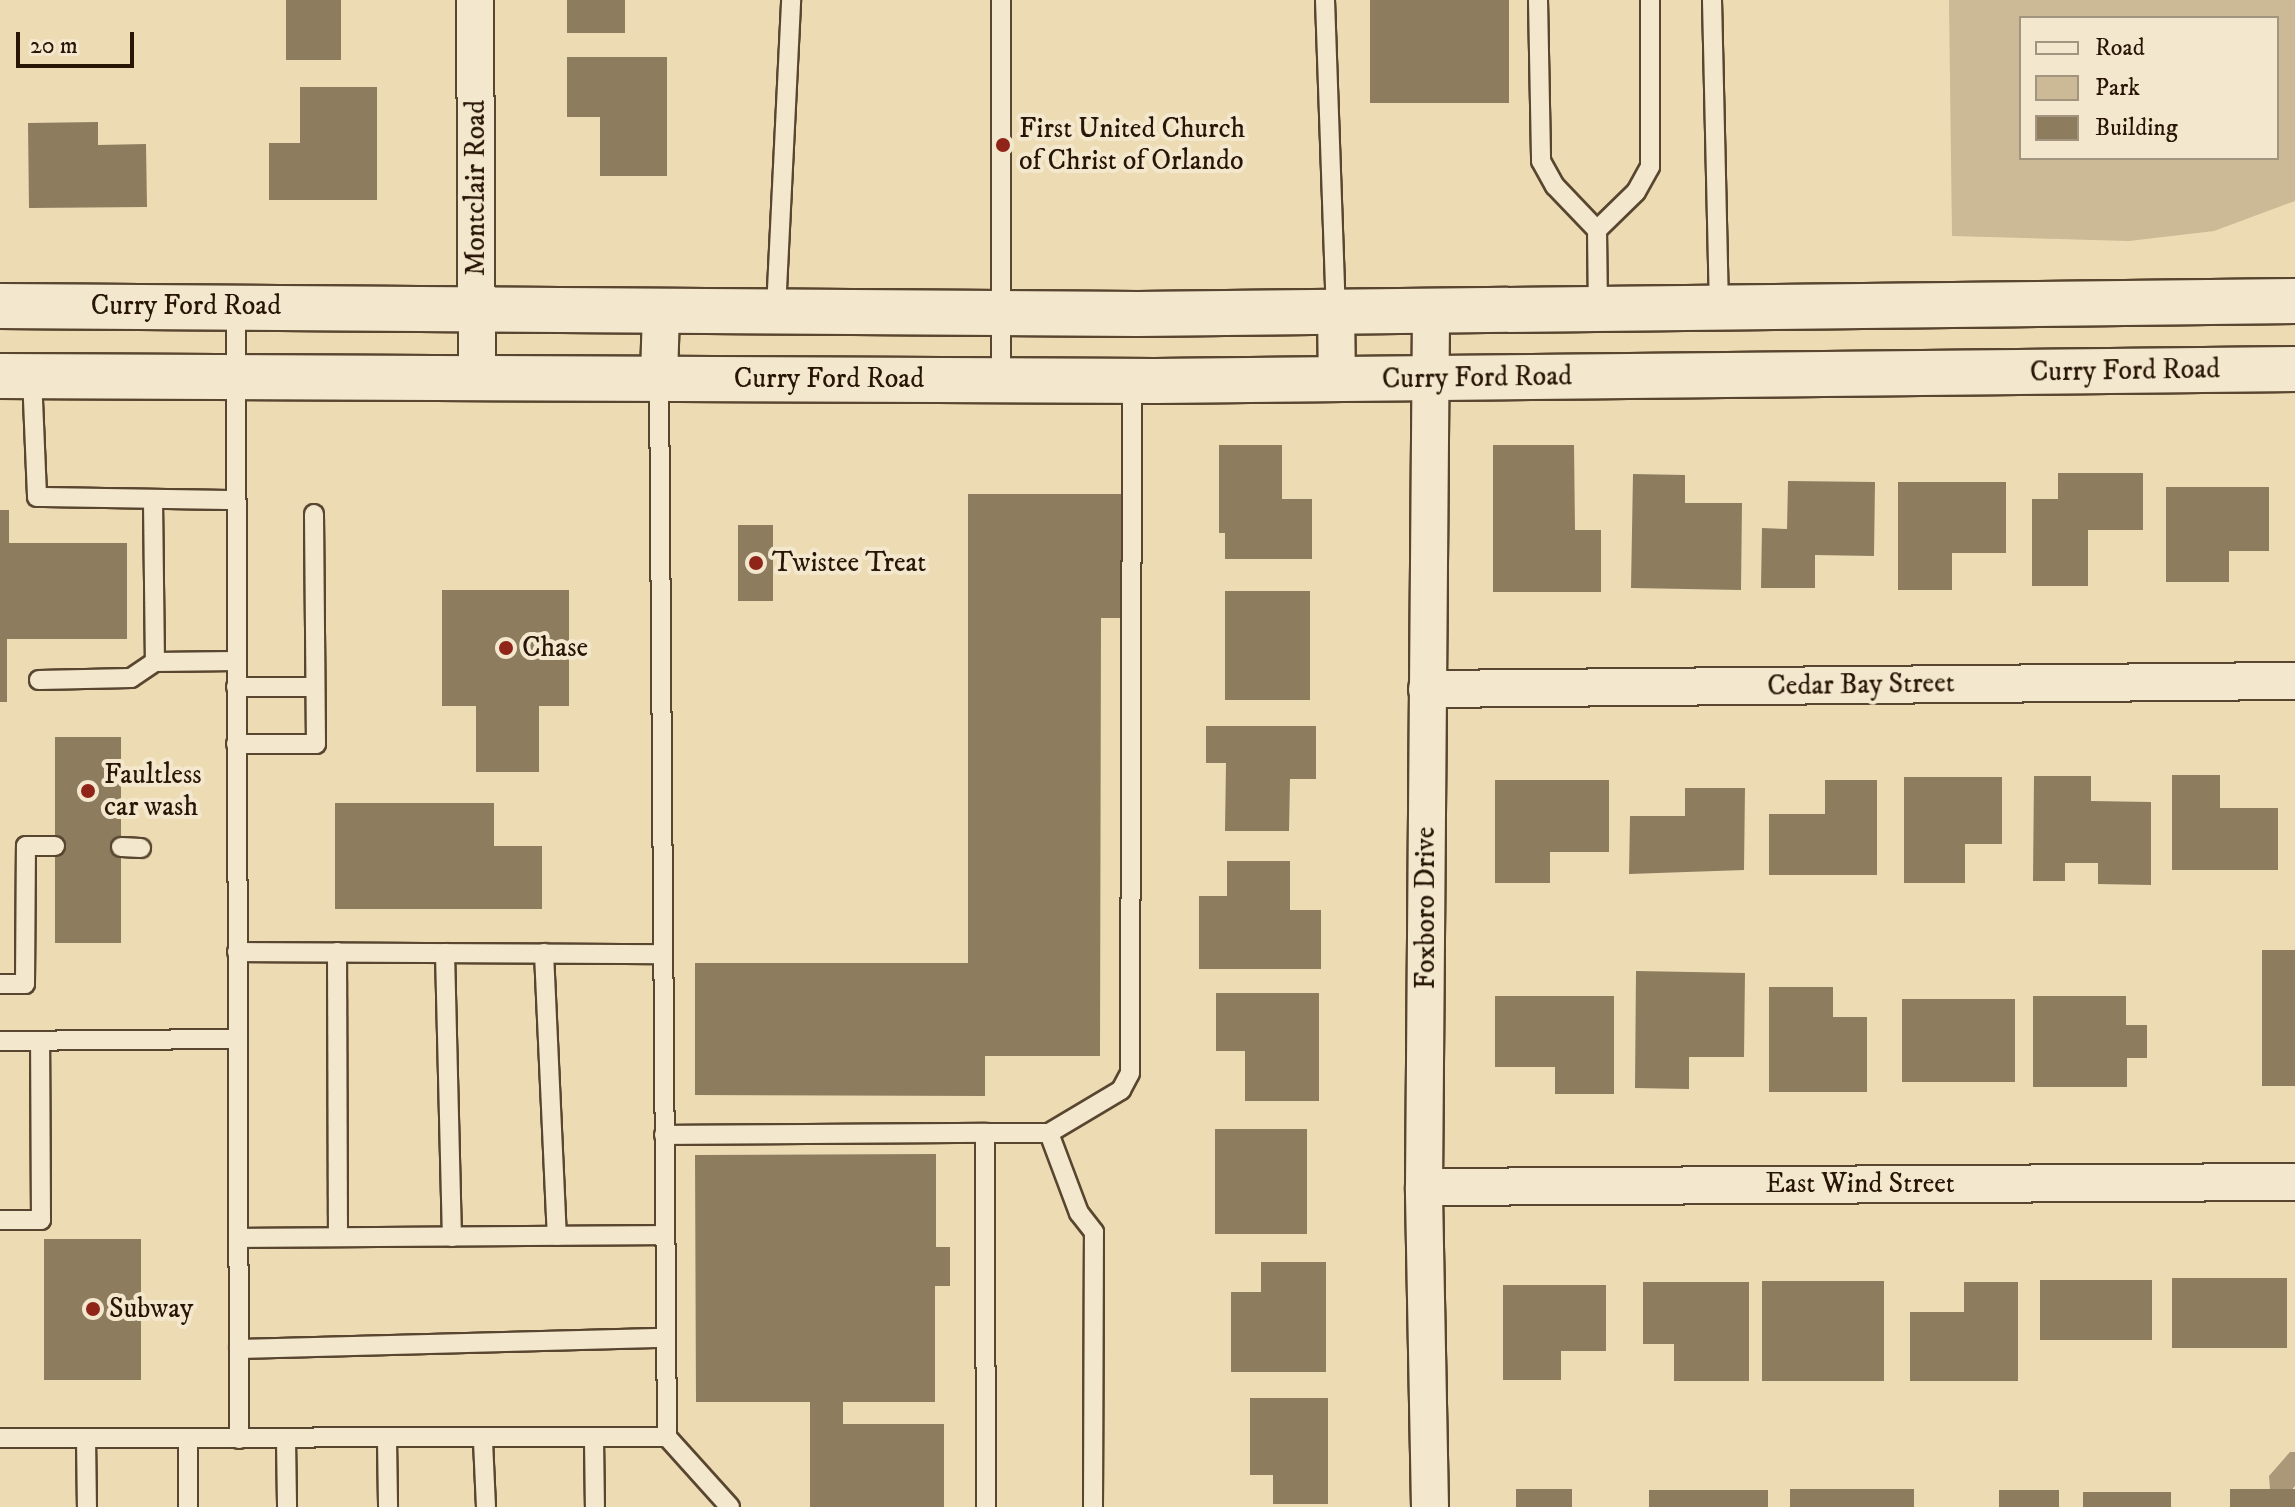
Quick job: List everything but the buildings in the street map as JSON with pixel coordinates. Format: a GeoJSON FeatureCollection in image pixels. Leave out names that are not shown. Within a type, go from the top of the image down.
{"type":"FeatureCollection","features":[{"type":"Feature","properties":{"kind":"main road","name":"Curry Ford Road"},"geometry":{"type":"LineString","coordinates":[[0,306],[1000,313],[2295,301]]}},
{"type":"Feature","properties":{"kind":"main road","name":"Curry Ford Road"},"geometry":{"type":"LineString","coordinates":[[16,376],[235,374],[1132,381],[2295,369]]}},
{"type":"Feature","properties":{"kind":"street","name":"Montclair Road"},"geometry":{"type":"LineString","coordinates":[[475,0],[477,376]]}},
{"type":"Feature","properties":{"kind":"street"},"geometry":{"type":"LineString","coordinates":[[659,378],[661,309]]}},
{"type":"Feature","properties":{"kind":"street","name":"Foxboro Drive"},"geometry":{"type":"LineString","coordinates":[[1430,1507],[1424,1187],[1431,309]]}},
{"type":"Feature","properties":{"kind":"street"},"geometry":{"type":"LineString","coordinates":[[1336,311],[1337,379]]}},
{"type":"Feature","properties":{"kind":"street","name":"Cedar Bay Street"},"geometry":{"type":"LineString","coordinates":[[1427,689],[2295,681]]}},
{"type":"Feature","properties":{"kind":"street","name":"East Wind Street"},"geometry":{"type":"LineString","coordinates":[[1424,1187],[2295,1182]]}},
{"type":"Feature","properties":{"kind":"lane"},"geometry":{"type":"LineString","coordinates":[[776,310],[791,0]]}},
{"type":"Feature","properties":{"kind":"lane"},"geometry":{"type":"LineString","coordinates":[[1001,0],[1001,380]]}},
{"type":"Feature","properties":{"kind":"lane"},"geometry":{"type":"LineString","coordinates":[[1325,0],[1336,311]]}},
{"type":"Feature","properties":{"kind":"lane"},"geometry":{"type":"LineString","coordinates":[[1538,0],[1541,161],[1555,186],[1597,230],[1598,308]]}},
{"type":"Feature","properties":{"kind":"lane"},"geometry":{"type":"LineString","coordinates":[[1597,230],[1636,192],[1650,167],[1650,0]]}},
{"type":"Feature","properties":{"kind":"lane"},"geometry":{"type":"LineString","coordinates":[[1712,0],[1719,307]]}},
{"type":"Feature","properties":{"kind":"lane"},"geometry":{"type":"LineString","coordinates":[[236,306],[239,1439]]}},
{"type":"Feature","properties":{"kind":"lane"},"geometry":{"type":"LineString","coordinates":[[16,376],[37,497],[235,500]]}},
{"type":"Feature","properties":{"kind":"lane"},"geometry":{"type":"LineString","coordinates":[[659,378],[667,1437],[730,1507]]}},
{"type":"Feature","properties":{"kind":"lane"},"geometry":{"type":"LineString","coordinates":[[664,1135],[1049,1133],[1121,1090],[1130,1073],[1132,381]]}},
{"type":"Feature","properties":{"kind":"lane"},"geometry":{"type":"LineString","coordinates":[[153,501],[155,662]]}},
{"type":"Feature","properties":{"kind":"lane"},"geometry":{"type":"LineString","coordinates":[[236,744],[316,744],[314,514]]}},
{"type":"Feature","properties":{"kind":"lane"},"geometry":{"type":"LineString","coordinates":[[39,680],[131,678],[155,662],[236,661]]}},
{"type":"Feature","properties":{"kind":"lane"},"geometry":{"type":"LineString","coordinates":[[236,687],[315,687]]}},
{"type":"Feature","properties":{"kind":"lane"},"geometry":{"type":"LineString","coordinates":[[0,984],[25,984],[26,846],[55,846]]}},
{"type":"Feature","properties":{"kind":"lane"},"geometry":{"type":"LineString","coordinates":[[121,847],[141,848]]}},
{"type":"Feature","properties":{"kind":"lane"},"geometry":{"type":"LineString","coordinates":[[237,952],[663,954]]}},
{"type":"Feature","properties":{"kind":"lane"},"geometry":{"type":"LineString","coordinates":[[337,952],[338,1237]]}},
{"type":"Feature","properties":{"kind":"lane"},"geometry":{"type":"LineString","coordinates":[[445,953],[452,1237]]}},
{"type":"Feature","properties":{"kind":"lane"},"geometry":{"type":"LineString","coordinates":[[544,953],[557,1236]]}},
{"type":"Feature","properties":{"kind":"lane"},"geometry":{"type":"LineString","coordinates":[[0,1041],[237,1039]]}},
{"type":"Feature","properties":{"kind":"lane"},"geometry":{"type":"LineString","coordinates":[[0,1220],[41,1220],[40,1041]]}},
{"type":"Feature","properties":{"kind":"lane"},"geometry":{"type":"LineString","coordinates":[[985,1133],[986,1507]]}},
{"type":"Feature","properties":{"kind":"lane"},"geometry":{"type":"LineString","coordinates":[[1049,1133],[1079,1213],[1094,1232],[1093,1507]]}},
{"type":"Feature","properties":{"kind":"lane"},"geometry":{"type":"LineString","coordinates":[[238,1238],[665,1235]]}},
{"type":"Feature","properties":{"kind":"lane"},"geometry":{"type":"LineString","coordinates":[[239,1349],[666,1338]]}},
{"type":"Feature","properties":{"kind":"lane"},"geometry":{"type":"LineString","coordinates":[[0,1438],[483,1441],[667,1437]]}},
{"type":"Feature","properties":{"kind":"lane"},"geometry":{"type":"LineString","coordinates":[[86,1438],[87,1507]]}},
{"type":"Feature","properties":{"kind":"lane"},"geometry":{"type":"LineString","coordinates":[[188,1439],[188,1507]]}},
{"type":"Feature","properties":{"kind":"lane"},"geometry":{"type":"LineString","coordinates":[[594,1439],[595,1507]]}},
{"type":"Feature","properties":{"kind":"lane"},"geometry":{"type":"LineString","coordinates":[[286,1440],[287,1507]]}},
{"type":"Feature","properties":{"kind":"lane"},"geometry":{"type":"LineString","coordinates":[[387,1440],[388,1507]]}},
{"type":"Feature","properties":{"kind":"lane"},"geometry":{"type":"LineString","coordinates":[[483,1441],[486,1507]]}},
{"type":"Feature","properties":{"kind":"green space"},"geometry":{"type":"Polygon","coordinates":[[[1949,0],[2295,0],[2295,201],[2214,231],[2129,241],[1952,236],[1949,0]]]}},
{"type":"Feature","properties":{"kind":"shaded area"},"geometry":{"type":"Polygon","coordinates":[[[2290,1452],[2295,1452],[2295,1486],[2289,1493],[2270,1489],[2269,1476],[2290,1452]]]}},
{"type":"Feature","properties":{"kind":"place","name":"First United Church of Christ of Orlando"},"geometry":{"type":"Point","coordinates":[1003,145]}},
{"type":"Feature","properties":{"kind":"place","name":"Twistee Treat"},"geometry":{"type":"Point","coordinates":[756,563]}},
{"type":"Feature","properties":{"kind":"place","name":"Chase"},"geometry":{"type":"Point","coordinates":[506,648]}},
{"type":"Feature","properties":{"kind":"place","name":"Faultless car wash"},"geometry":{"type":"Point","coordinates":[88,791]}},
{"type":"Feature","properties":{"kind":"place","name":"Subway"},"geometry":{"type":"Point","coordinates":[93,1309]}}]}
